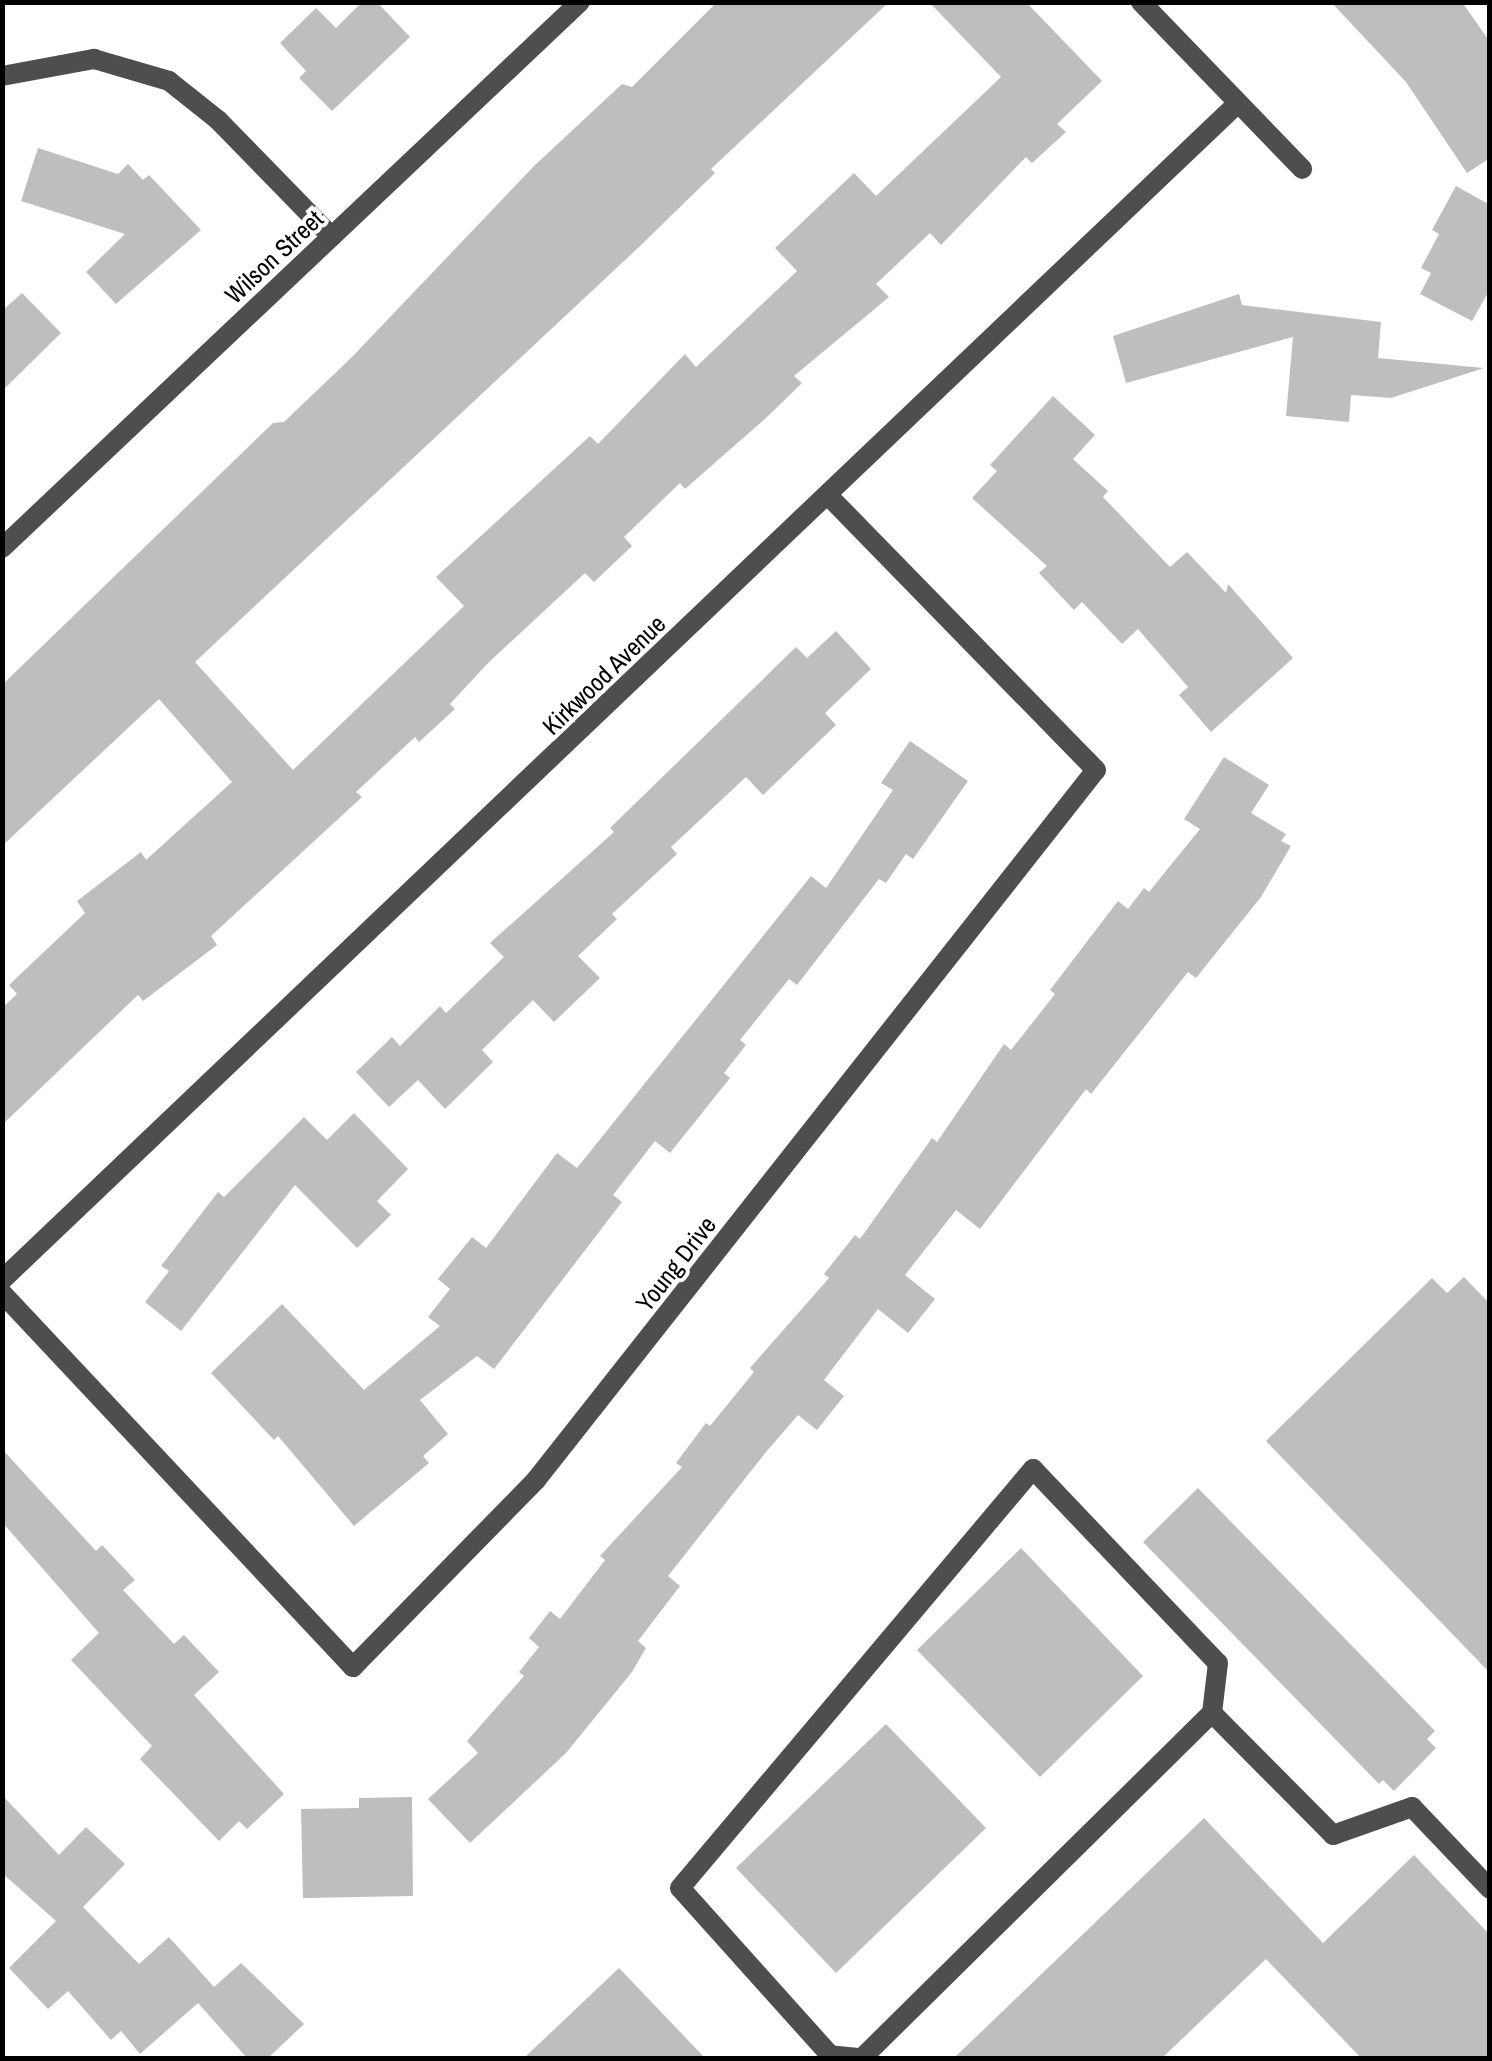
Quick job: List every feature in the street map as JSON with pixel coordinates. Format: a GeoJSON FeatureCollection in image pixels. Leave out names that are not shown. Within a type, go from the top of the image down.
{"type":"FeatureCollection","features":[{"type":"Feature","properties":{"kind":"street","name":"Wilson Street"},"geometry":{"type":"LineString","coordinates":[[2,548],[580,2]]}},
{"type":"Feature","properties":{"kind":"street"},"geometry":{"type":"LineString","coordinates":[[1141,2],[1302,168]]}},
{"type":"Feature","properties":{"kind":"street"},"geometry":{"type":"LineString","coordinates":[[2,76],[94,58],[170,81],[218,120],[332,236]]}},
{"type":"Feature","properties":{"kind":"street","name":"Kirkwood Avenue"},"geometry":{"type":"LineString","coordinates":[[2,1280],[1237,104]]}},
{"type":"Feature","properties":{"kind":"street","name":"Young Drive"},"geometry":{"type":"LineString","coordinates":[[2,1293],[352,1667],[536,1480],[1096,770],[829,496]]}},
{"type":"Feature","properties":{"kind":"street"},"geometry":{"type":"LineString","coordinates":[[1033,1470],[1218,1663],[1212,1713],[860,2058],[830,2055],[680,1888],[1033,1470]]}},
{"type":"Feature","properties":{"kind":"street"},"geometry":{"type":"LineString","coordinates":[[1212,1713],[1333,1835],[1412,1807],[1490,1888]]}},
{"type":"Feature","properties":{"kind":"building"},"geometry":{"type":"Polygon","coordinates":[[[362,2],[377,2],[410,37],[332,111],[299,78],[306,71],[280,43],[316,8],[336,28],[362,2]]]}},
{"type":"Feature","properties":{"kind":"building"},"geometry":{"type":"Polygon","coordinates":[[[717,2],[889,2],[711,169],[715,173],[639,247],[195,662],[293,770],[464,606],[436,577],[590,436],[598,444],[685,354],[696,367],[797,271],[775,248],[854,173],[876,196],[1001,77],[929,2],[1026,2],[1102,81],[1057,124],[1066,132],[1032,163],[1026,157],[941,245],[930,233],[876,284],[889,297],[794,376],[802,383],[767,417],[685,489],[680,483],[624,537],[632,546],[594,582],[585,573],[488,663],[450,704],[455,709],[419,742],[415,737],[356,792],[362,797],[211,936],[217,945],[143,1001],[138,995],[2,1125],[2,1008],[17,994],[9,985],[85,913],[77,901],[141,852],[146,860],[232,782],[159,699],[2,846],[2,685],[273,423],[284,422],[352,357],[534,166],[622,84],[632,87],[717,2]]]}},
{"type":"Feature","properties":{"kind":"building"},"geometry":{"type":"Polygon","coordinates":[[[1331,2],[1462,2],[1490,42],[1490,158],[1467,173],[1406,82],[1331,2]]]}},
{"type":"Feature","properties":{"kind":"building"},"geometry":{"type":"Polygon","coordinates":[[[38,148],[118,174],[128,164],[143,180],[149,175],[201,230],[116,304],[86,272],[125,234],[21,201],[38,148]]]}},
{"type":"Feature","properties":{"kind":"building"},"geometry":{"type":"Polygon","coordinates":[[[1456,186],[1490,205],[1490,289],[1472,321],[1420,294],[1431,273],[1421,268],[1439,234],[1432,230],[1456,186]]]}},
{"type":"Feature","properties":{"kind":"building"},"geometry":{"type":"Polygon","coordinates":[[[22,293],[61,333],[2,391],[2,311],[22,293]]]}},
{"type":"Feature","properties":{"kind":"building"},"geometry":{"type":"Polygon","coordinates":[[[1239,294],[1242,305],[1381,322],[1378,358],[1484,368],[1391,398],[1351,395],[1349,422],[1286,416],[1293,337],[1126,383],[1113,336],[1239,294]]]}},
{"type":"Feature","properties":{"kind":"building"},"geometry":{"type":"Polygon","coordinates":[[[1053,396],[1095,435],[1073,459],[1108,491],[1103,497],[1170,567],[1187,552],[1226,593],[1228,584],[1293,658],[1211,732],[1179,695],[1188,687],[1138,629],[1122,644],[1082,602],[1074,610],[1039,573],[1047,566],[972,498],[997,471],[990,465],[1053,396]]]}},
{"type":"Feature","properties":{"kind":"building"},"geometry":{"type":"Polygon","coordinates":[[[836,631],[871,669],[825,713],[836,725],[763,795],[746,777],[671,847],[677,854],[612,914],[617,919],[578,956],[600,978],[554,1022],[533,1000],[482,1050],[493,1062],[445,1109],[418,1080],[389,1107],[356,1072],[392,1037],[400,1046],[440,1006],[446,1013],[504,957],[490,943],[614,832],[610,828],[796,647],[807,658],[836,631]]]}},
{"type":"Feature","properties":{"kind":"building"},"geometry":{"type":"Polygon","coordinates":[[[910,741],[968,781],[913,859],[906,854],[886,883],[879,879],[797,985],[789,979],[740,1040],[746,1045],[724,1073],[730,1078],[670,1153],[655,1141],[613,1195],[622,1202],[494,1369],[477,1356],[420,1400],[448,1434],[423,1456],[429,1463],[354,1526],[278,1436],[274,1440],[211,1373],[282,1304],[364,1390],[440,1326],[428,1317],[450,1289],[438,1279],[472,1237],[486,1248],[557,1153],[577,1168],[811,876],[826,888],[893,790],[881,783],[910,741]]]}},
{"type":"Feature","properties":{"kind":"building"},"geometry":{"type":"Polygon","coordinates":[[[1224,757],[1269,785],[1251,813],[1286,834],[1281,841],[1291,846],[1261,897],[1196,978],[1188,972],[1091,1094],[1086,1089],[980,1229],[956,1210],[905,1275],[935,1299],[908,1333],[878,1309],[824,1380],[844,1396],[817,1430],[798,1415],[766,1452],[668,1576],[680,1586],[638,1641],[646,1648],[632,1672],[566,1753],[470,1843],[428,1799],[478,1753],[467,1741],[524,1676],[519,1672],[539,1647],[529,1638],[550,1611],[560,1619],[605,1560],[600,1556],[682,1467],[676,1463],[706,1423],[710,1426],[754,1372],[750,1368],[829,1278],[824,1274],[855,1235],[860,1239],[932,1138],[937,1142],[1004,1044],[1011,1050],[1055,994],[1050,990],[1118,901],[1128,909],[1144,888],[1149,892],[1200,829],[1184,819],[1224,757]]]}},
{"type":"Feature","properties":{"kind":"building"},"geometry":{"type":"Polygon","coordinates":[[[354,1113],[408,1169],[377,1201],[391,1215],[357,1248],[295,1185],[181,1331],[145,1302],[169,1271],[161,1266],[218,1192],[224,1197],[304,1117],[327,1140],[354,1113]]]}},
{"type":"Feature","properties":{"kind":"building"},"geometry":{"type":"Polygon","coordinates":[[[1464,1277],[1490,1304],[1490,1673],[1266,1441],[1432,1278],[1447,1293],[1464,1277]]]}},
{"type":"Feature","properties":{"kind":"building"},"geometry":{"type":"Polygon","coordinates":[[[2,1449],[96,1551],[102,1545],[135,1580],[123,1590],[174,1644],[184,1635],[219,1672],[194,1695],[284,1794],[247,1829],[239,1821],[219,1841],[140,1759],[152,1746],[71,1660],[99,1633],[2,1522],[2,1449]]]}},
{"type":"Feature","properties":{"kind":"building"},"geometry":{"type":"Polygon","coordinates":[[[1198,1488],[1435,1731],[1427,1739],[1436,1748],[1394,1791],[1383,1780],[1379,1784],[1143,1542],[1198,1488]]]}},
{"type":"Feature","properties":{"kind":"building"},"geometry":{"type":"Polygon","coordinates":[[[1021,1548],[1143,1676],[1040,1777],[917,1650],[1021,1548]]]}},
{"type":"Feature","properties":{"kind":"building"},"geometry":{"type":"Polygon","coordinates":[[[886,1724],[986,1828],[836,1973],[736,1868],[886,1724]]]}},
{"type":"Feature","properties":{"kind":"building"},"geometry":{"type":"Polygon","coordinates":[[[2,1795],[59,1855],[86,1827],[125,1864],[83,1907],[139,1964],[169,1937],[214,1987],[241,1963],[304,2024],[268,2058],[247,2058],[198,2003],[140,2054],[121,2031],[111,2040],[68,1991],[48,2009],[9,1968],[56,1921],[2,1873],[2,1795]]]}},
{"type":"Feature","properties":{"kind":"building"},"geometry":{"type":"Polygon","coordinates":[[[412,1797],[413,1896],[303,1898],[301,1809],[359,1808],[359,1798],[412,1797]]]}},
{"type":"Feature","properties":{"kind":"building"},"geometry":{"type":"Polygon","coordinates":[[[1204,1818],[1323,1943],[1414,1855],[1490,1935],[1490,2058],[1361,2058],[1266,1959],[1162,2058],[954,2058],[1204,1818]]]}},
{"type":"Feature","properties":{"kind":"building"},"geometry":{"type":"Polygon","coordinates":[[[619,1968],[705,2058],[524,2058],[619,1968]]]}}]}
